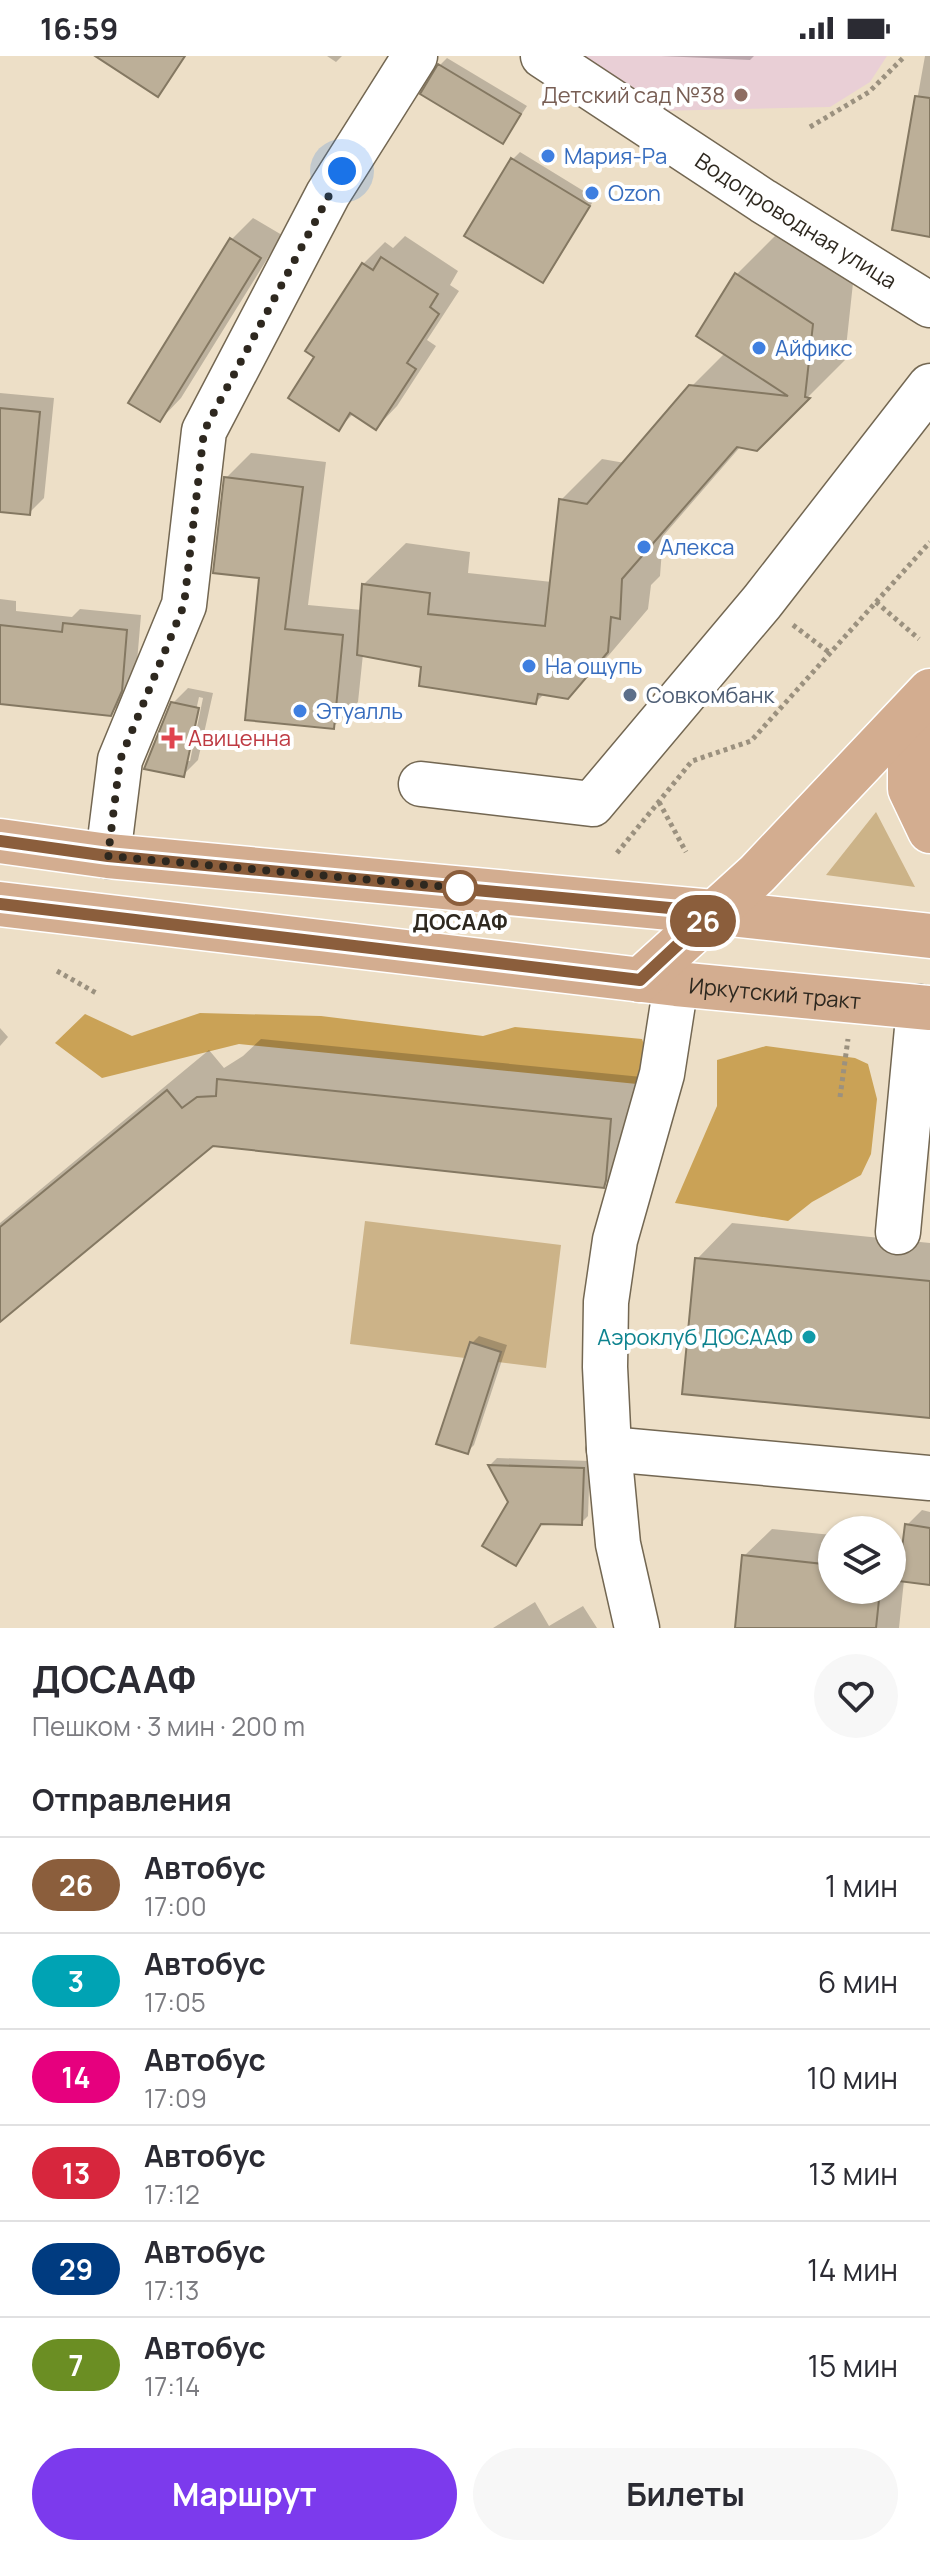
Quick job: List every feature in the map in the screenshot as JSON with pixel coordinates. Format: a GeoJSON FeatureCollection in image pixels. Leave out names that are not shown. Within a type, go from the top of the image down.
{"type":"FeatureCollection","features":[{"type":"Feature","properties":{"kind":"main road"},"geometry":{"type":"LineString","coordinates":[[920,703],[910,789],[930,831]]}},
{"type":"Feature","properties":{"kind":"main road"},"geometry":{"type":"LineString","coordinates":[[658,982],[713,912],[757,874],[920,703]]}},
{"type":"Feature","properties":{"kind":"main road"},"geometry":{"type":"LineString","coordinates":[[0,841],[108,856],[713,912],[930,936]]}},
{"type":"Feature","properties":{"kind":"main road","name":"Иркутский тракт"},"geometry":{"type":"LineString","coordinates":[[0,904],[658,982],[924,1008]]}},
{"type":"Feature","properties":{"kind":"street"},"geometry":{"type":"LineString","coordinates":[[108,856],[120,760],[184,605],[204,431],[328,194],[415,56]]}},
{"type":"Feature","properties":{"kind":"street","name":"Водопроводная улица"},"geometry":{"type":"LineString","coordinates":[[543,56],[763,201],[930,305]]}},
{"type":"Feature","properties":{"kind":"street"},"geometry":{"type":"LineString","coordinates":[[421,784],[592,804],[762,602],[930,386]]}},
{"type":"Feature","properties":{"kind":"street"},"geometry":{"type":"LineString","coordinates":[[637,1628],[618,1544],[605,1367],[608,1286],[615,1240],[662,1074],[658,982]]}},
{"type":"Feature","properties":{"kind":"street"},"geometry":{"type":"LineString","coordinates":[[898,1232],[924,1008]]}},
{"type":"Feature","properties":{"kind":"street"},"geometry":{"type":"LineString","coordinates":[[609,1449],[930,1478]]}},
{"type":"Feature","properties":{"kind":"path"},"geometry":{"type":"LineString","coordinates":[[810,127],[869,92],[905,56]]}},
{"type":"Feature","properties":{"kind":"path"},"geometry":{"type":"LineString","coordinates":[[617,853],[692,761],[751,741],[930,542]]}},
{"type":"Feature","properties":{"kind":"path"},"geometry":{"type":"LineString","coordinates":[[876,602],[919,639]]}},
{"type":"Feature","properties":{"kind":"path"},"geometry":{"type":"LineString","coordinates":[[659,802],[686,852]]}},
{"type":"Feature","properties":{"kind":"path"},"geometry":{"type":"LineString","coordinates":[[57,971],[98,994]]}},
{"type":"Feature","properties":{"kind":"path"},"geometry":{"type":"LineString","coordinates":[[840,1097],[847,1042]]}},
{"type":"Feature","properties":{"kind":"shaded area","name":"Детский сад №38"},"geometry":{"type":"Polygon","coordinates":[[[574,56],[887,56],[870,82],[830,107],[656,111],[574,56]]]}},
{"type":"Feature","properties":{"kind":"shaded area"},"geometry":{"type":"Polygon","coordinates":[[[876,812],[915,887],[826,875],[876,812]]]}},
{"type":"Feature","properties":{"kind":"shaded area"},"geometry":{"type":"Polygon","coordinates":[[[200,1013],[321,1016],[483,1036],[515,1027],[642,1039],[648,1056],[637,1084],[239,1044],[102,1078],[55,1043],[85,1014],[132,1036],[200,1013]]]}},
{"type":"Feature","properties":{"kind":"shaded area"},"geometry":{"type":"Polygon","coordinates":[[[766,1046],[855,1058],[868,1064],[877,1099],[871,1154],[861,1175],[812,1202],[788,1221],[675,1203],[717,1106],[717,1060],[766,1046]]]}},
{"type":"Feature","properties":{"kind":"shaded area"},"geometry":{"type":"Polygon","coordinates":[[[365,1221],[561,1245],[546,1368],[350,1344],[365,1221]]]}},
{"type":"Feature","properties":{"kind":"building"},"geometry":{"type":"Polygon","coordinates":[[[95,56],[185,56],[158,97],[95,56]]]}},
{"type":"Feature","properties":{"kind":"building"},"geometry":{"type":"Polygon","coordinates":[[[438,64],[521,114],[503,144],[420,94],[438,64]]]}},
{"type":"Feature","properties":{"kind":"building"},"geometry":{"type":"Polygon","coordinates":[[[915,96],[930,98],[930,237],[892,230],[915,96]]]}},
{"type":"Feature","properties":{"kind":"building"},"geometry":{"type":"Polygon","coordinates":[[[511,158],[590,206],[543,283],[464,236],[511,158]]]}},
{"type":"Feature","properties":{"kind":"building"},"geometry":{"type":"Polygon","coordinates":[[[230,238],[261,258],[160,422],[128,403],[230,238]]]}},
{"type":"Feature","properties":{"kind":"building"},"geometry":{"type":"Polygon","coordinates":[[[381,257],[438,294],[430,307],[439,314],[407,363],[416,369],[376,430],[350,413],[339,431],[288,398],[314,357],[305,351],[362,263],[373,270],[381,257]]]}},
{"type":"Feature","properties":{"kind":"building"},"geometry":{"type":"Polygon","coordinates":[[[735,273],[813,324],[805,397],[810,398],[757,451],[737,447],[622,579],[620,619],[611,617],[608,652],[568,699],[538,694],[536,704],[419,686],[421,667],[357,655],[362,584],[430,593],[428,614],[545,626],[559,499],[587,504],[689,385],[788,396],[696,336],[735,273]]]}},
{"type":"Feature","properties":{"kind":"building"},"geometry":{"type":"Polygon","coordinates":[[[0,408],[40,412],[30,515],[0,512],[0,408]]]}},
{"type":"Feature","properties":{"kind":"building"},"geometry":{"type":"Polygon","coordinates":[[[224,477],[303,487],[285,629],[343,635],[334,729],[245,720],[259,578],[213,573],[224,477]]]}},
{"type":"Feature","properties":{"kind":"building"},"geometry":{"type":"Polygon","coordinates":[[[63,623],[127,630],[122,691],[111,716],[0,704],[0,625],[62,632],[63,623]]]}},
{"type":"Feature","properties":{"kind":"building","name":"Авиценна"},"geometry":{"type":"Polygon","coordinates":[[[171,702],[199,708],[184,777],[144,769],[171,702]]]}},
{"type":"Feature","properties":{"kind":"building"},"geometry":{"type":"Polygon","coordinates":[[[217,1079],[611,1119],[604,1188],[213,1146],[0,1322],[0,1227],[167,1090],[182,1108],[197,1097],[216,1096],[217,1079]]]}},
{"type":"Feature","properties":{"kind":"building","name":"Аэроклуб ДОСААФ"},"geometry":{"type":"Polygon","coordinates":[[[695,1258],[930,1281],[930,1418],[682,1394],[695,1258]]]}},
{"type":"Feature","properties":{"kind":"building"},"geometry":{"type":"Polygon","coordinates":[[[470,1342],[501,1352],[468,1454],[436,1444],[470,1342]]]}},
{"type":"Feature","properties":{"kind":"building"},"geometry":{"type":"Polygon","coordinates":[[[488,1465],[584,1468],[582,1525],[541,1524],[516,1566],[482,1546],[508,1502],[488,1465]]]}},
{"type":"Feature","properties":{"kind":"building"},"geometry":{"type":"Polygon","coordinates":[[[906,1524],[930,1528],[930,1585],[906,1582],[906,1524]]]}},
{"type":"Feature","properties":{"kind":"building"},"geometry":{"type":"Polygon","coordinates":[[[742,1555],[818,1563],[818,1604],[879,1604],[876,1628],[735,1628],[742,1555]]]}},
{"type":"Feature","properties":{"kind":"bus line","name":"26"},"geometry":{"type":"LineString","coordinates":[[0,841],[108,856],[713,912],[640,980],[0,904]]}},
{"type":"Feature","properties":{"kind":"place","name":"Детский сад №38"},"geometry":{"type":"Point","coordinates":[741,95]}},
{"type":"Feature","properties":{"kind":"place","name":"Мария-Ра"},"geometry":{"type":"Point","coordinates":[548,156]}},
{"type":"Feature","properties":{"kind":"place","name":"Ozon"},"geometry":{"type":"Point","coordinates":[592,193]}},
{"type":"Feature","properties":{"kind":"place","name":"Айфикс"},"geometry":{"type":"Point","coordinates":[759,348]}},
{"type":"Feature","properties":{"kind":"place","name":"Алекса"},"geometry":{"type":"Point","coordinates":[644,547]}},
{"type":"Feature","properties":{"kind":"place","name":"На ощупь"},"geometry":{"type":"Point","coordinates":[529,666]}},
{"type":"Feature","properties":{"kind":"place","name":"Совкомбанк"},"geometry":{"type":"Point","coordinates":[630,695]}},
{"type":"Feature","properties":{"kind":"place","name":"Этуалль"},"geometry":{"type":"Point","coordinates":[300,711]}},
{"type":"Feature","properties":{"kind":"place","name":"Авиценна"},"geometry":{"type":"Point","coordinates":[172,738]}},
{"type":"Feature","properties":{"kind":"place","name":"ДОСААФ"},"geometry":{"type":"Point","coordinates":[460,888]}},
{"type":"Feature","properties":{"kind":"place","name":"Аэроклуб ДОСААФ"},"geometry":{"type":"Point","coordinates":[809,1337]}},
{"type":"Feature","properties":{"kind":"route"},"geometry":{"type":"LineString","coordinates":[[342,171],[204,431],[184,605],[120,760],[108,856],[460,888]]}}]}
